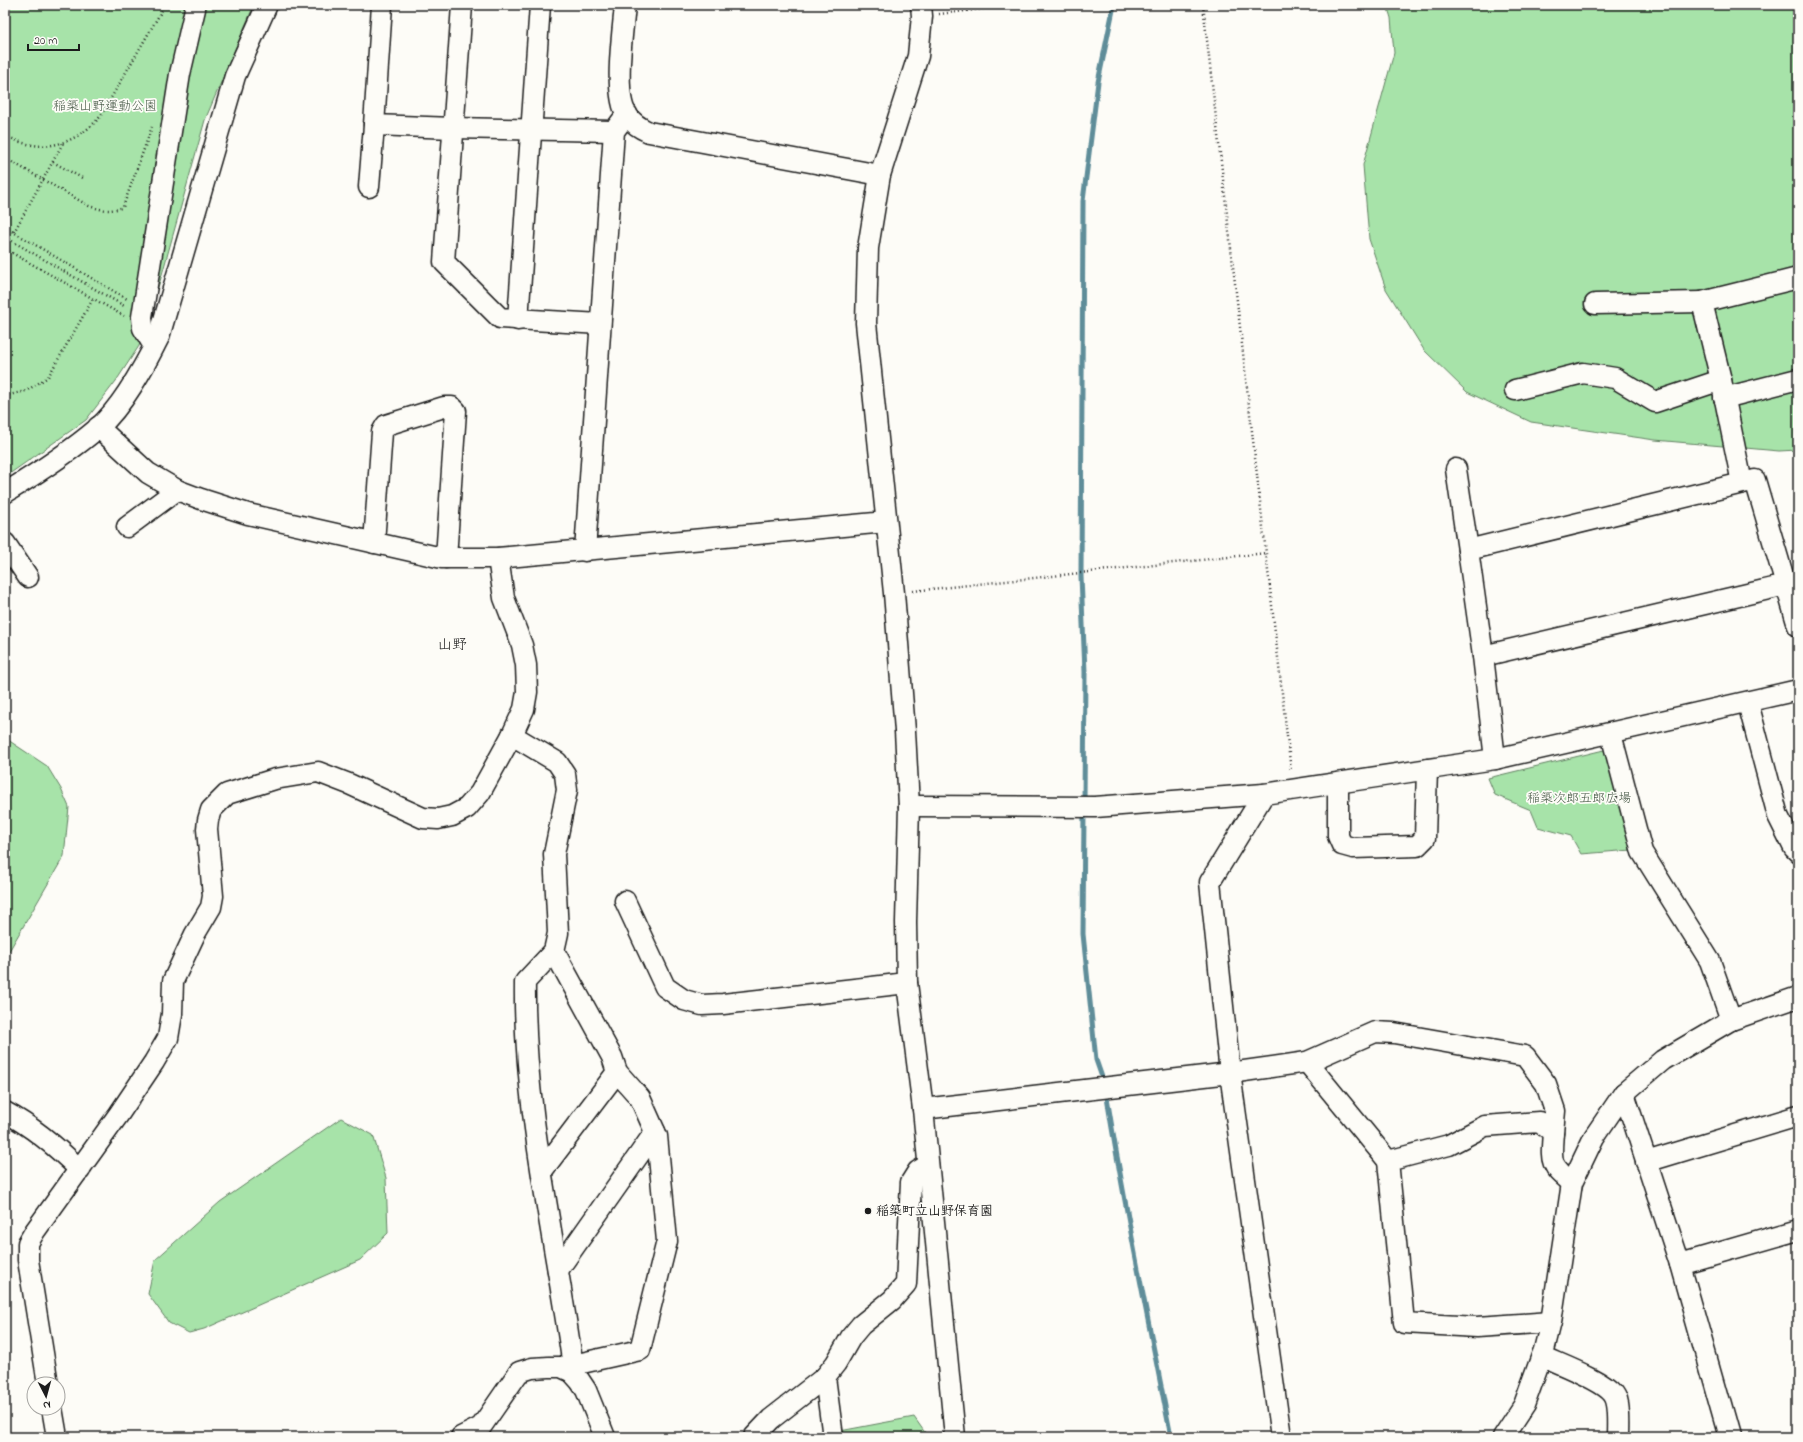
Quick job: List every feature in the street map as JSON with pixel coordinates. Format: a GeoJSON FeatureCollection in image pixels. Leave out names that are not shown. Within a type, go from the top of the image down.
{"type":"FeatureCollection","features":[{"type":"Feature","properties":{"kind":"street"},"geometry":{"type":"LineString","coordinates":[[5,493],[34,475],[98,427],[136,380],[159,337],[235,76],[268,5]]}},
{"type":"Feature","properties":{"kind":"street"},"geometry":{"type":"LineString","coordinates":[[369,187],[382,5]]}},
{"type":"Feature","properties":{"kind":"street"},"geometry":{"type":"LineString","coordinates":[[462,5],[444,262],[500,318],[600,324]]}},
{"type":"Feature","properties":{"kind":"street"},"geometry":{"type":"LineString","coordinates":[[518,320],[530,129],[540,5]]}},
{"type":"Feature","properties":{"kind":"street"},"geometry":{"type":"LineString","coordinates":[[626,5],[620,84],[626,114],[635,125],[649,132],[880,175]]}},
{"type":"Feature","properties":{"kind":"street"},"geometry":{"type":"LineString","coordinates":[[154,346],[143,318],[180,74],[195,9]]}},
{"type":"Feature","properties":{"kind":"street"},"geometry":{"type":"LineString","coordinates":[[922,10],[918,56],[880,175],[868,248],[866,323],[894,593],[905,731],[909,806],[906,922],[907,983],[923,1109],[955,1437]]}},
{"type":"Feature","properties":{"kind":"street"},"geometry":{"type":"LineString","coordinates":[[585,551],[614,131],[626,114]]}},
{"type":"Feature","properties":{"kind":"street"},"geometry":{"type":"LineString","coordinates":[[374,125],[614,131]]}},
{"type":"Feature","properties":{"kind":"street"},"geometry":{"type":"LineString","coordinates":[[1595,304],[1702,302],[1798,278]]}},
{"type":"Feature","properties":{"kind":"street"},"geometry":{"type":"LineString","coordinates":[[1702,302],[1742,483]]}},
{"type":"Feature","properties":{"kind":"street"},"geometry":{"type":"LineString","coordinates":[[1514,390],[1582,373],[1615,378],[1655,402],[1722,389],[1798,379]]}},
{"type":"Feature","properties":{"kind":"street"},"geometry":{"type":"LineString","coordinates":[[374,542],[382,432],[386,425],[444,407],[452,407],[456,411],[446,558]]}},
{"type":"Feature","properties":{"kind":"street"},"geometry":{"type":"LineString","coordinates":[[98,427],[148,473],[177,490],[248,514],[446,558],[498,558],[585,551],[886,522]]}},
{"type":"Feature","properties":{"kind":"street"},"geometry":{"type":"LineString","coordinates":[[1456,469],[1483,656],[1495,759]]}},
{"type":"Feature","properties":{"kind":"street"},"geometry":{"type":"LineString","coordinates":[[1468,550],[1755,480],[1798,626]]}},
{"type":"Feature","properties":{"kind":"street"},"geometry":{"type":"LineString","coordinates":[[127,527],[177,490]]}},
{"type":"Feature","properties":{"kind":"street"},"geometry":{"type":"LineString","coordinates":[[5,542],[28,577]]}},
{"type":"Feature","properties":{"kind":"street"},"geometry":{"type":"LineString","coordinates":[[47,1376],[28,1260],[28,1244],[35,1231],[80,1170],[154,1062],[168,1038],[172,1014],[173,980],[195,934],[211,907],[213,896],[207,829],[211,810],[227,794],[276,780],[318,772],[349,784],[423,818],[438,819],[452,816],[467,808],[480,793],[512,735],[524,709],[526,698],[526,665],[522,645],[504,598],[498,558]]}},
{"type":"Feature","properties":{"kind":"street"},"geometry":{"type":"LineString","coordinates":[[1483,656],[1786,585]]}},
{"type":"Feature","properties":{"kind":"street"},"geometry":{"type":"LineString","coordinates":[[909,806],[1096,807],[1264,794],[1495,759],[1748,703],[1798,690]]}},
{"type":"Feature","properties":{"kind":"street"},"geometry":{"type":"LineString","coordinates":[[1748,703],[1778,816],[1794,848],[1798,852]]}},
{"type":"Feature","properties":{"kind":"street"},"geometry":{"type":"LineString","coordinates":[[1611,734],[1642,852],[1710,961],[1731,1020]]}},
{"type":"Feature","properties":{"kind":"street"},"geometry":{"type":"LineString","coordinates":[[512,735],[557,762],[566,774],[568,790],[554,854],[558,933],[554,950],[524,982],[524,1006],[534,1124],[574,1370],[586,1390],[605,1437]]}},
{"type":"Feature","properties":{"kind":"street"},"geometry":{"type":"LineString","coordinates":[[1338,783],[1338,836],[1342,845],[1353,848],[1417,846],[1425,838],[1427,769]]}},
{"type":"Feature","properties":{"kind":"street"},"geometry":{"type":"LineString","coordinates":[[1264,794],[1210,882],[1230,1073],[1281,1437]]}},
{"type":"Feature","properties":{"kind":"street"},"geometry":{"type":"LineString","coordinates":[[625,901],[664,987],[684,1000],[702,1005],[723,1004],[907,983]]}},
{"type":"Feature","properties":{"kind":"street"},"geometry":{"type":"LineString","coordinates":[[461,1437],[481,1427],[519,1372],[532,1368],[562,1368],[574,1370],[640,1350],[667,1241],[655,1132],[640,1098],[617,1072],[612,1057],[554,950]]}},
{"type":"Feature","properties":{"kind":"street"},"geometry":{"type":"LineString","coordinates":[[1503,1437],[1524,1405],[1542,1356],[1551,1322],[1572,1183],[1594,1137],[1624,1093],[1663,1060],[1731,1020],[1798,997]]}},
{"type":"Feature","properties":{"kind":"street"},"geometry":{"type":"LineString","coordinates":[[923,1109],[1230,1073],[1307,1062],[1375,1032],[1394,1033],[1525,1056],[1546,1084],[1555,1111],[1551,1156],[1556,1170],[1572,1183]]}},
{"type":"Feature","properties":{"kind":"street"},"geometry":{"type":"LineString","coordinates":[[1307,1062],[1388,1161],[1404,1323],[1477,1327],[1551,1322]]}},
{"type":"Feature","properties":{"kind":"street"},"geometry":{"type":"LineString","coordinates":[[542,1171],[617,1072]]}},
{"type":"Feature","properties":{"kind":"street"},"geometry":{"type":"LineString","coordinates":[[1624,1093],[1680,1264],[1729,1437]]}},
{"type":"Feature","properties":{"kind":"street"},"geometry":{"type":"LineString","coordinates":[[5,1112],[23,1121],[69,1158],[80,1170]]}},
{"type":"Feature","properties":{"kind":"street"},"geometry":{"type":"LineString","coordinates":[[1646,1162],[1798,1116]]}},
{"type":"Feature","properties":{"kind":"street"},"geometry":{"type":"LineString","coordinates":[[1388,1161],[1449,1145],[1485,1126],[1539,1122],[1553,1132]]}},
{"type":"Feature","properties":{"kind":"street"},"geometry":{"type":"LineString","coordinates":[[558,1270],[655,1132]]}},
{"type":"Feature","properties":{"kind":"street"},"geometry":{"type":"LineString","coordinates":[[754,1437],[771,1418],[825,1377],[836,1363],[850,1337],[892,1300],[906,1284],[911,1182],[918,1171],[928,1165]]}},
{"type":"Feature","properties":{"kind":"street"},"geometry":{"type":"LineString","coordinates":[[1680,1264],[1798,1230]]}},
{"type":"Feature","properties":{"kind":"street"},"geometry":{"type":"LineString","coordinates":[[1542,1356],[1596,1380],[1613,1394],[1618,1410],[1618,1437]]}},
{"type":"Feature","properties":{"kind":"street"},"geometry":{"type":"LineString","coordinates":[[825,1377],[833,1437]]}},
{"type":"Feature","properties":{"kind":"street"},"geometry":{"type":"LineString","coordinates":[[53,1416],[57,1437]]}},
{"type":"Feature","properties":{"kind":"path"},"geometry":{"type":"LineString","coordinates":[[5,135],[16,141],[31,145],[45,146],[64,142],[88,130],[100,117],[164,5]]}},
{"type":"Feature","properties":{"kind":"path"},"geometry":{"type":"LineString","coordinates":[[922,10],[1017,5]]}},
{"type":"Feature","properties":{"kind":"path"},"geometry":{"type":"LineString","coordinates":[[1203,5],[1293,790]]}},
{"type":"Feature","properties":{"kind":"path"},"geometry":{"type":"LineString","coordinates":[[5,158],[89,206],[100,210],[123,207],[152,124]]}},
{"type":"Feature","properties":{"kind":"path"},"geometry":{"type":"LineString","coordinates":[[14,232],[64,142]]}},
{"type":"Feature","properties":{"kind":"path"},"geometry":{"type":"LineString","coordinates":[[53,162],[82,178]]}},
{"type":"Feature","properties":{"kind":"path"},"geometry":{"type":"LineString","coordinates":[[5,227],[143,318]]}},
{"type":"Feature","properties":{"kind":"path"},"geometry":{"type":"LineString","coordinates":[[5,237],[143,318]]}},
{"type":"Feature","properties":{"kind":"path"},"geometry":{"type":"LineString","coordinates":[[5,248],[94,299],[143,318]]}},
{"type":"Feature","properties":{"kind":"path"},"geometry":{"type":"LineString","coordinates":[[5,396],[26,391],[48,376],[94,299]]}},
{"type":"Feature","properties":{"kind":"path"},"geometry":{"type":"LineString","coordinates":[[894,593],[1266,553]]}},
{"type":"Feature","properties":{"kind":"green space","name":"稲築山野運動公園"},"geometry":{"type":"Polygon","coordinates":[[[5,5],[254,5],[205,120],[161,278],[139,346],[116,381],[86,420],[5,477],[5,5]]]}},
{"type":"Feature","properties":{"kind":"green space"},"geometry":{"type":"Polygon","coordinates":[[[1387,5],[1798,5],[1798,450],[1779,451],[1655,440],[1531,422],[1467,392],[1424,350],[1386,289],[1369,239],[1363,165],[1394,53],[1391,18],[1387,5]]]}},
{"type":"Feature","properties":{"kind":"green space"},"geometry":{"type":"Polygon","coordinates":[[[5,738],[47,766],[61,789],[69,807],[64,856],[5,958],[5,738]]]}},
{"type":"Feature","properties":{"kind":"green space","name":"稲築次郎五郎広場"},"geometry":{"type":"Polygon","coordinates":[[[1608,749],[1632,850],[1581,854],[1571,836],[1538,827],[1531,810],[1495,795],[1488,778],[1608,749]]]}},
{"type":"Feature","properties":{"kind":"green space"},"geometry":{"type":"Polygon","coordinates":[[[341,1118],[373,1135],[386,1178],[388,1233],[360,1260],[204,1329],[189,1333],[169,1323],[148,1294],[155,1260],[220,1202],[341,1118]]]}},
{"type":"Feature","properties":{"kind":"green space"},"geometry":{"type":"Polygon","coordinates":[[[914,1417],[928,1437],[841,1437],[840,1431],[914,1417]]]}},
{"type":"Feature","properties":{"kind":"waterway"},"geometry":{"type":"LineString","coordinates":[[1084,803],[1085,672],[1081,576],[1083,201],[1098,82],[1114,5]]}},
{"type":"Feature","properties":{"kind":"waterway"},"geometry":{"type":"LineString","coordinates":[[1084,811],[1083,934],[1096,1060],[1104,1083]]}},
{"type":"Feature","properties":{"kind":"waterway"},"geometry":{"type":"LineString","coordinates":[[1106,1091],[1129,1221],[1171,1437]]}},
{"type":"Feature","properties":{"kind":"place","name":"稲築町立山野保育園"},"geometry":{"type":"Point","coordinates":[868,1211]}},
{"type":"Feature","properties":{"kind":"district","name":"山野"},"geometry":{"type":"Point","coordinates":[452,645]}}]}
